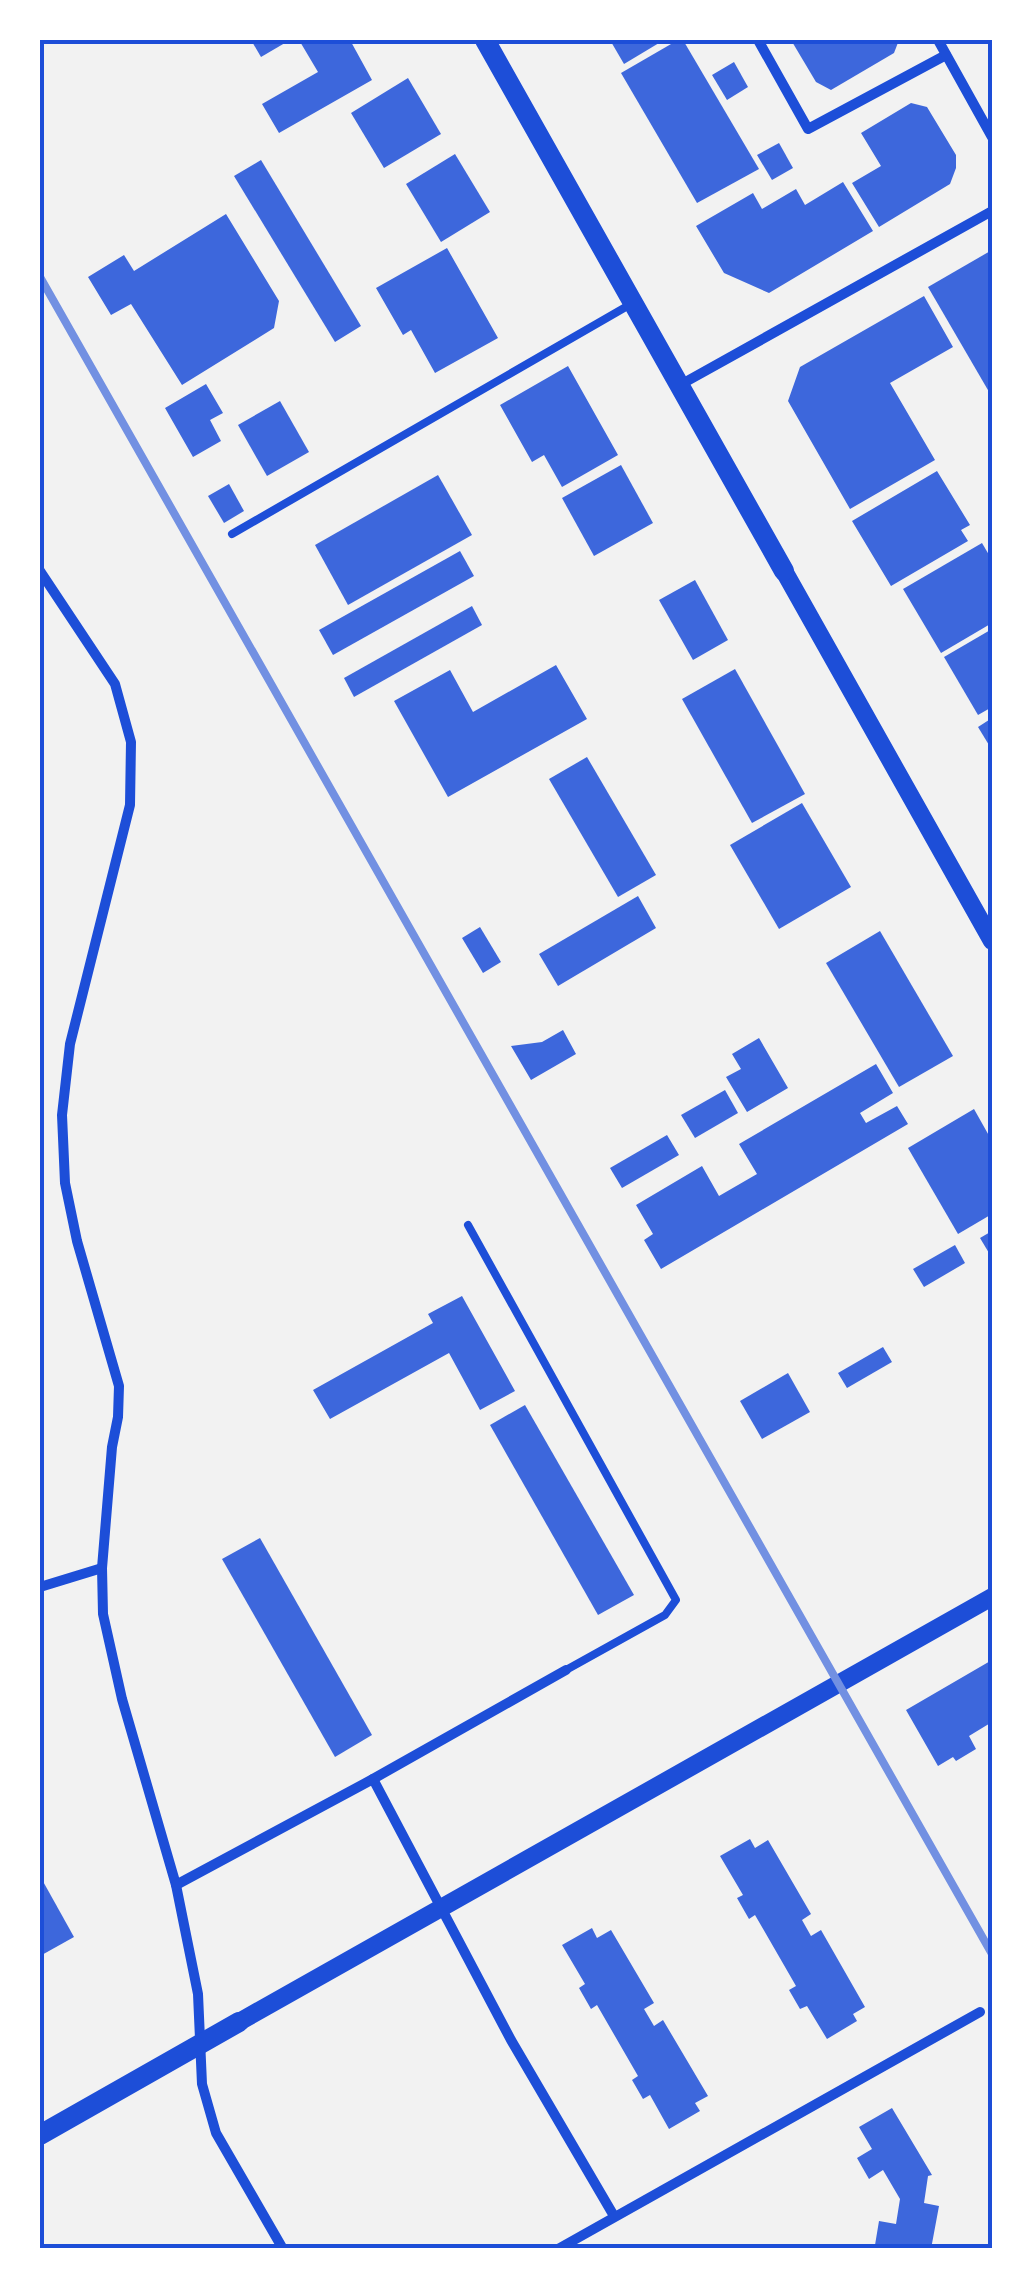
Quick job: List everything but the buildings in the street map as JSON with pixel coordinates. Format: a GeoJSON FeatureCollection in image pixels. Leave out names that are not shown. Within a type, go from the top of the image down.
{"type":"FeatureCollection","features":[{"type":"Feature","properties":{"kind":"main road"},"geometry":{"type":"LineString","coordinates":[[485,40],[784,571]]}},
{"type":"Feature","properties":{"kind":"main road"},"geometry":{"type":"LineString","coordinates":[[40,2136],[239,2022]]}},
{"type":"Feature","properties":{"kind":"street"},"geometry":{"type":"LineString","coordinates":[[758,40],[808,128],[946,54]]}},
{"type":"Feature","properties":{"kind":"street"},"geometry":{"type":"LineString","coordinates":[[938,40],[992,138]]}},
{"type":"Feature","properties":{"kind":"street"},"geometry":{"type":"LineString","coordinates":[[680,386],[992,211]]}},
{"type":"Feature","properties":{"kind":"street"},"geometry":{"type":"LineString","coordinates":[[40,571],[115,684],[132,742],[130,804],[70,1044],[62,1115],[66,1183],[77,1241],[120,1386],[102,1568],[103,1614],[122,1699],[176,1884],[198,1994],[202,2084],[216,2133],[283,2249]]}},
{"type":"Feature","properties":{"kind":"street"},"geometry":{"type":"LineString","coordinates":[[784,571],[992,940]]}},
{"type":"Feature","properties":{"kind":"street"},"geometry":{"type":"LineString","coordinates":[[40,1588],[102,1568]]}},
{"type":"Feature","properties":{"kind":"street"},"geometry":{"type":"LineString","coordinates":[[239,2022],[992,1597]]}},
{"type":"Feature","properties":{"kind":"street"},"geometry":{"type":"LineString","coordinates":[[176,1884],[566,1670]]}},
{"type":"Feature","properties":{"kind":"street"},"geometry":{"type":"LineString","coordinates":[[373,1779],[511,2040],[614,2216]]}},
{"type":"Feature","properties":{"kind":"street"},"geometry":{"type":"LineString","coordinates":[[558,2249],[980,2012]]}},
{"type":"Feature","properties":{"kind":"lane"},"geometry":{"type":"LineString","coordinates":[[232,534],[632,303]]}},
{"type":"Feature","properties":{"kind":"lane"},"geometry":{"type":"LineString","coordinates":[[468,1224],[676,1600],[665,1615],[566,1670]]}},
{"type":"Feature","properties":{"kind":"railway"},"geometry":{"type":"LineString","coordinates":[[40,277],[992,1954]]}}]}
